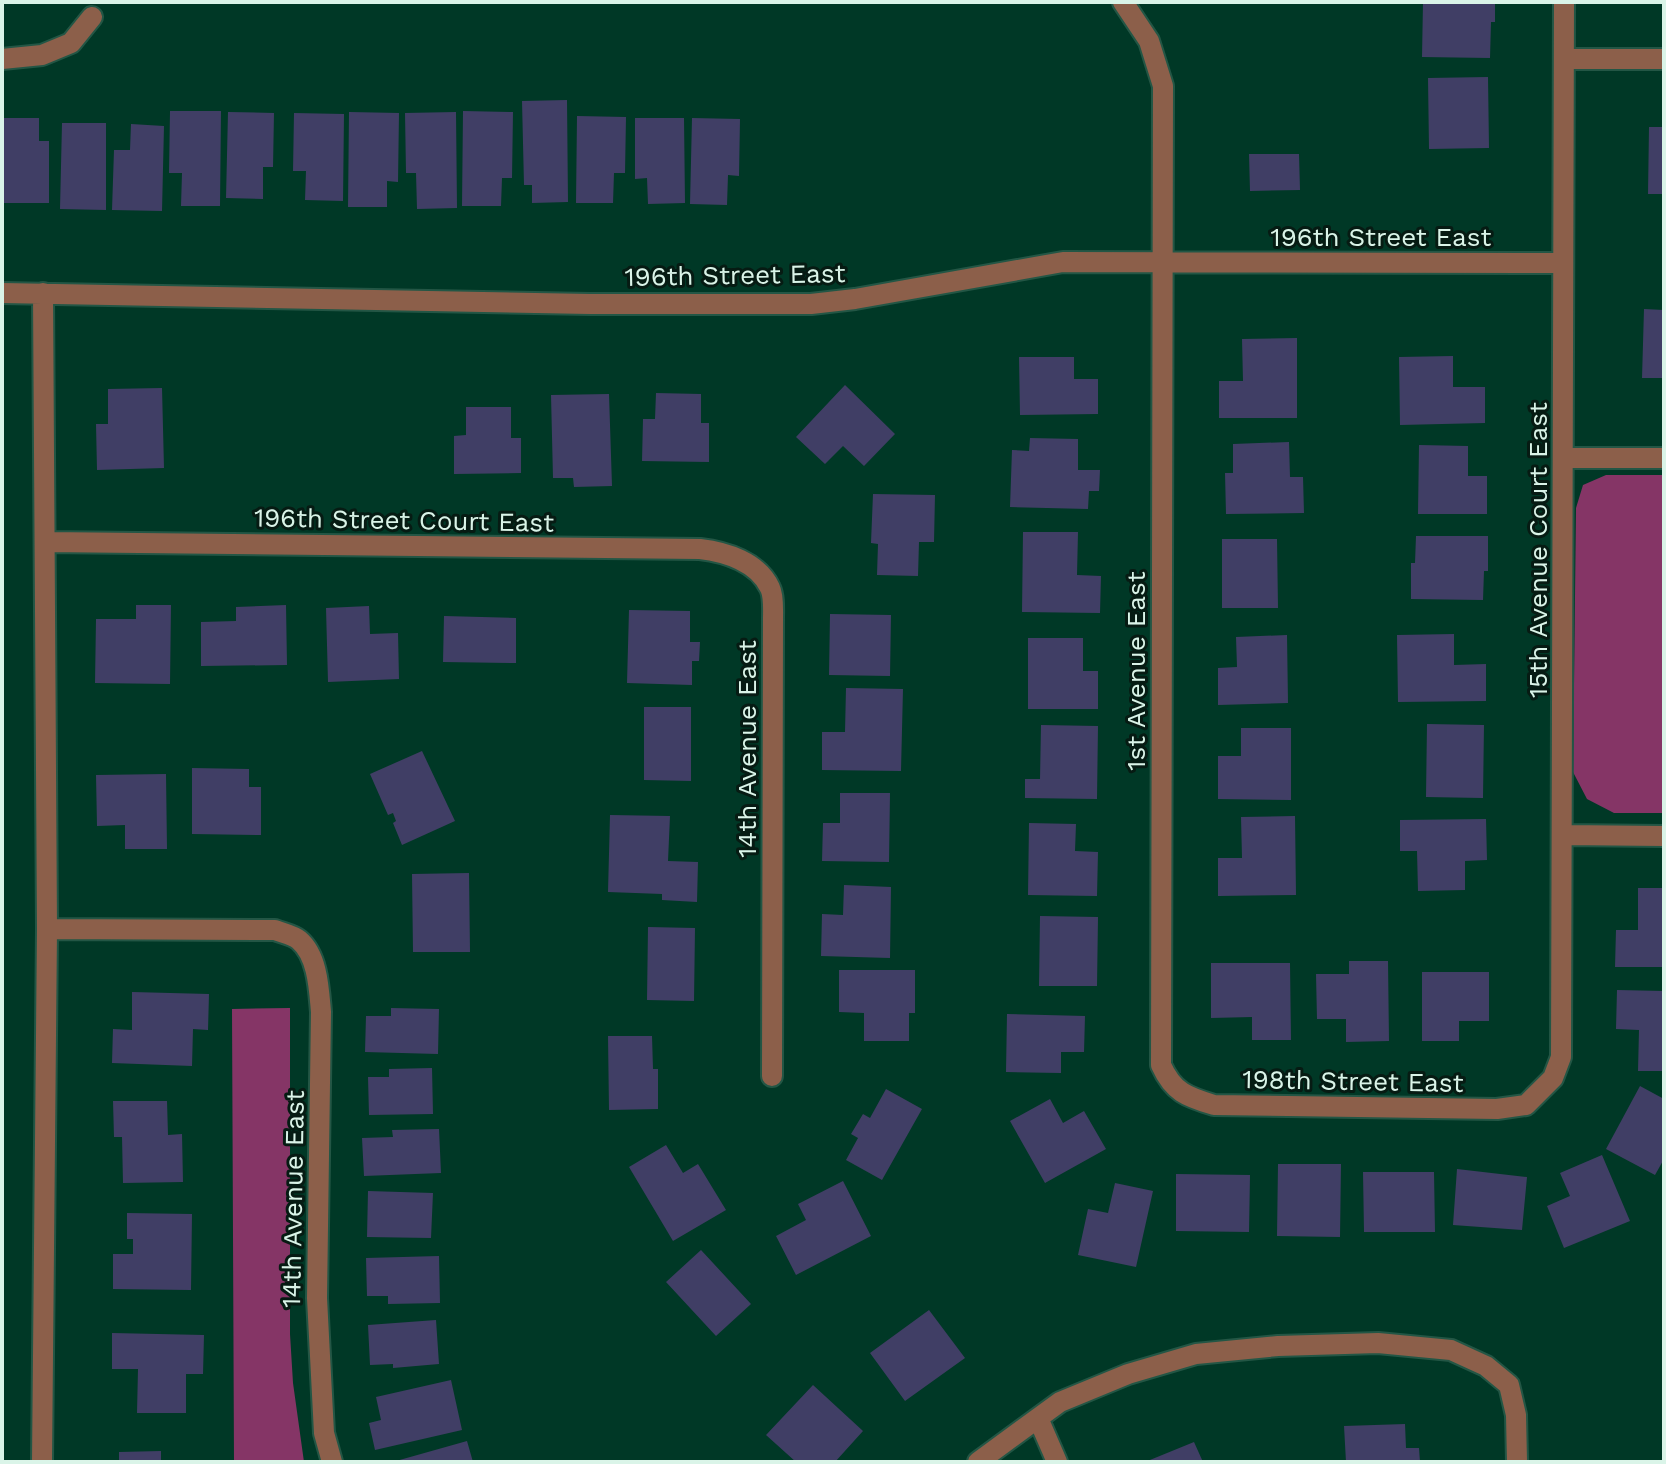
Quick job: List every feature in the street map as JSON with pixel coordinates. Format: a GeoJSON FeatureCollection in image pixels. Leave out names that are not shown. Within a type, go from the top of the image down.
{"type":"FeatureCollection","features":[{"type":"Feature","properties":{"kind":"street","name":"1st Avenue East"},"geometry":{"type":"LineString","coordinates":[[1123,2],[1149,41],[1163,86],[1161,1065],[1168,1080]]}},
{"type":"Feature","properties":{"kind":"street","name":"15th Avenue Court East"},"geometry":{"type":"LineString","coordinates":[[1540,1092],[1553,1078],[1561,1057],[1564,2]]}},
{"type":"Feature","properties":{"kind":"street"},"geometry":{"type":"LineString","coordinates":[[2,59],[42,55],[71,43],[92,17]]}},
{"type":"Feature","properties":{"kind":"street"},"geometry":{"type":"LineString","coordinates":[[1564,59],[1664,59]]}},
{"type":"Feature","properties":{"kind":"street","name":"196th Street East"},"geometry":{"type":"LineString","coordinates":[[2,293],[590,304],[811,304],[1063,262],[1563,263]]}},
{"type":"Feature","properties":{"kind":"street"},"geometry":{"type":"LineString","coordinates":[[42,1462],[47,929],[43,293]]}},
{"type":"Feature","properties":{"kind":"street"},"geometry":{"type":"LineString","coordinates":[[1565,458],[1664,458]]}},
{"type":"Feature","properties":{"kind":"street","name":"196th Street Court East"},"geometry":{"type":"LineString","coordinates":[[46,542],[700,549],[723,551],[757,570]]}},
{"type":"Feature","properties":{"kind":"street","name":"14th Avenue East"},"geometry":{"type":"LineString","coordinates":[[757,570],[771,589],[773,619],[772,1076]]}},
{"type":"Feature","properties":{"kind":"street"},"geometry":{"type":"LineString","coordinates":[[1563,835],[1664,836]]}},
{"type":"Feature","properties":{"kind":"street","name":"14th Avenue East"},"geometry":{"type":"LineString","coordinates":[[47,929],[275,930],[298,940],[310,957],[319,983],[321,1012],[317,1298],[324,1433],[332,1462]]}},
{"type":"Feature","properties":{"kind":"street","name":"198th Street East"},"geometry":{"type":"LineString","coordinates":[[1168,1080],[1187,1097],[1214,1105],[1497,1109],[1526,1105],[1540,1092]]}},
{"type":"Feature","properties":{"kind":"street"},"geometry":{"type":"LineString","coordinates":[[978,1462],[1060,1402],[1128,1374],[1196,1354],[1278,1346],[1378,1343],[1451,1350],[1486,1366],[1509,1385],[1516,1415],[1517,1462]]}},
{"type":"Feature","properties":{"kind":"street"},"geometry":{"type":"LineString","coordinates":[[1038,1418],[1057,1462]]}},
{"type":"Feature","properties":{"kind":"shaded area"},"geometry":{"type":"Polygon","coordinates":[[[1606,475],[1664,475],[1664,813],[1614,813],[1587,799],[1573,772],[1576,508],[1583,485],[1606,475]]]}},
{"type":"Feature","properties":{"kind":"shaded area"},"geometry":{"type":"Polygon","coordinates":[[[290,1008],[290,1334],[304,1462],[234,1462],[232,1009],[290,1008]]]}},
{"type":"Feature","properties":{"kind":"building"},"geometry":{"type":"Polygon","coordinates":[[[1423,2],[1495,2],[1490,58],[1422,57],[1423,2]]]}},
{"type":"Feature","properties":{"kind":"building"},"geometry":{"type":"Polygon","coordinates":[[[1488,77],[1489,148],[1429,149],[1428,78],[1488,77]]]}},
{"type":"Feature","properties":{"kind":"building"},"geometry":{"type":"Polygon","coordinates":[[[567,100],[568,202],[532,203],[532,185],[524,185],[522,101],[567,100]]]}},
{"type":"Feature","properties":{"kind":"building"},"geometry":{"type":"Polygon","coordinates":[[[170,111],[221,111],[220,206],[181,206],[182,173],[169,173],[170,111]]]}},
{"type":"Feature","properties":{"kind":"building"},"geometry":{"type":"Polygon","coordinates":[[[463,111],[513,112],[512,178],[502,178],[501,206],[462,206],[463,111]]]}},
{"type":"Feature","properties":{"kind":"building"},"geometry":{"type":"Polygon","coordinates":[[[228,112],[274,113],[273,167],[263,167],[263,199],[226,198],[228,112]]]}},
{"type":"Feature","properties":{"kind":"building"},"geometry":{"type":"Polygon","coordinates":[[[349,112],[399,113],[398,182],[387,181],[387,207],[348,207],[349,112]]]}},
{"type":"Feature","properties":{"kind":"building"},"geometry":{"type":"Polygon","coordinates":[[[456,112],[457,208],[417,209],[416,173],[406,173],[405,113],[456,112]]]}},
{"type":"Feature","properties":{"kind":"building"},"geometry":{"type":"Polygon","coordinates":[[[294,113],[344,114],[343,201],[305,200],[306,171],[293,171],[294,113]]]}},
{"type":"Feature","properties":{"kind":"building"},"geometry":{"type":"Polygon","coordinates":[[[577,116],[626,117],[625,173],[614,173],[613,203],[576,203],[577,116]]]}},
{"type":"Feature","properties":{"kind":"building"},"geometry":{"type":"Polygon","coordinates":[[[2,118],[39,118],[39,141],[49,141],[49,203],[2,203],[2,118]]]}},
{"type":"Feature","properties":{"kind":"building"},"geometry":{"type":"Polygon","coordinates":[[[635,118],[684,118],[685,203],[648,204],[647,178],[635,179],[635,118]]]}},
{"type":"Feature","properties":{"kind":"building"},"geometry":{"type":"Polygon","coordinates":[[[692,118],[740,119],[739,176],[728,175],[727,205],[690,204],[692,118]]]}},
{"type":"Feature","properties":{"kind":"building"},"geometry":{"type":"Polygon","coordinates":[[[62,123],[106,123],[106,210],[60,209],[62,123]]]}},
{"type":"Feature","properties":{"kind":"building"},"geometry":{"type":"Polygon","coordinates":[[[131,124],[164,126],[162,211],[112,210],[114,150],[130,150],[131,124]]]}},
{"type":"Feature","properties":{"kind":"building"},"geometry":{"type":"Polygon","coordinates":[[[1649,127],[1664,127],[1664,194],[1648,194],[1649,127]]]}},
{"type":"Feature","properties":{"kind":"building"},"geometry":{"type":"Polygon","coordinates":[[[1249,154],[1299,154],[1300,190],[1250,191],[1249,154]]]}},
{"type":"Feature","properties":{"kind":"building"},"geometry":{"type":"Polygon","coordinates":[[[1644,309],[1664,310],[1664,378],[1642,378],[1644,309]]]}},
{"type":"Feature","properties":{"kind":"building"},"geometry":{"type":"Polygon","coordinates":[[[1297,338],[1297,418],[1219,418],[1219,381],[1243,381],[1242,339],[1297,338]]]}},
{"type":"Feature","properties":{"kind":"building"},"geometry":{"type":"Polygon","coordinates":[[[1453,356],[1453,387],[1485,387],[1485,423],[1400,425],[1399,357],[1453,356]]]}},
{"type":"Feature","properties":{"kind":"building"},"geometry":{"type":"Polygon","coordinates":[[[1019,357],[1074,357],[1074,379],[1098,379],[1098,414],[1020,415],[1019,357]]]}},
{"type":"Feature","properties":{"kind":"building"},"geometry":{"type":"Polygon","coordinates":[[[845,385],[895,434],[864,466],[843,446],[825,464],[796,437],[845,385]]]}},
{"type":"Feature","properties":{"kind":"building"},"geometry":{"type":"Polygon","coordinates":[[[162,388],[164,468],[97,470],[96,424],[108,424],[108,389],[162,388]]]}},
{"type":"Feature","properties":{"kind":"building"},"geometry":{"type":"Polygon","coordinates":[[[656,393],[701,394],[701,423],[709,423],[709,462],[642,461],[643,419],[655,419],[656,393]]]}},
{"type":"Feature","properties":{"kind":"building"},"geometry":{"type":"Polygon","coordinates":[[[609,394],[612,486],[574,487],[573,478],[553,478],[551,395],[609,394]]]}},
{"type":"Feature","properties":{"kind":"building"},"geometry":{"type":"Polygon","coordinates":[[[466,407],[511,407],[511,438],[521,438],[521,473],[454,474],[454,436],[466,435],[466,407]]]}},
{"type":"Feature","properties":{"kind":"building"},"geometry":{"type":"Polygon","coordinates":[[[1030,438],[1078,439],[1078,470],[1100,470],[1099,491],[1089,491],[1088,509],[1010,507],[1012,450],[1029,451],[1030,438]]]}},
{"type":"Feature","properties":{"kind":"building"},"geometry":{"type":"Polygon","coordinates":[[[1289,442],[1290,477],[1303,477],[1304,513],[1226,514],[1225,473],[1233,473],[1233,444],[1289,442]]]}},
{"type":"Feature","properties":{"kind":"building"},"geometry":{"type":"Polygon","coordinates":[[[1419,445],[1468,446],[1468,476],[1487,476],[1487,514],[1418,514],[1419,445]]]}},
{"type":"Feature","properties":{"kind":"building"},"geometry":{"type":"Polygon","coordinates":[[[873,494],[935,495],[934,542],[919,542],[918,576],[877,575],[878,544],[871,543],[873,494]]]}},
{"type":"Feature","properties":{"kind":"building"},"geometry":{"type":"Polygon","coordinates":[[[1023,532],[1078,532],[1077,575],[1101,576],[1100,613],[1022,612],[1023,532]]]}},
{"type":"Feature","properties":{"kind":"building"},"geometry":{"type":"Polygon","coordinates":[[[1416,536],[1488,536],[1488,571],[1484,571],[1483,600],[1411,599],[1411,563],[1415,563],[1416,536]]]}},
{"type":"Feature","properties":{"kind":"building"},"geometry":{"type":"Polygon","coordinates":[[[1222,539],[1277,539],[1278,608],[1222,608],[1222,539]]]}},
{"type":"Feature","properties":{"kind":"building"},"geometry":{"type":"Polygon","coordinates":[[[136,605],[171,605],[170,684],[95,683],[96,619],[136,619],[136,605]]]}},
{"type":"Feature","properties":{"kind":"building"},"geometry":{"type":"Polygon","coordinates":[[[286,605],[287,665],[201,666],[201,622],[236,621],[236,607],[286,605]]]}},
{"type":"Feature","properties":{"kind":"building"},"geometry":{"type":"Polygon","coordinates":[[[369,606],[370,634],[398,633],[399,679],[328,682],[326,608],[369,606]]]}},
{"type":"Feature","properties":{"kind":"building"},"geometry":{"type":"Polygon","coordinates":[[[629,610],[690,611],[690,642],[700,642],[699,661],[692,661],[692,685],[627,683],[629,610]]]}},
{"type":"Feature","properties":{"kind":"building"},"geometry":{"type":"Polygon","coordinates":[[[830,614],[891,615],[890,676],[829,675],[830,614]]]}},
{"type":"Feature","properties":{"kind":"building"},"geometry":{"type":"Polygon","coordinates":[[[444,616],[516,618],[516,663],[443,662],[444,616]]]}},
{"type":"Feature","properties":{"kind":"building"},"geometry":{"type":"Polygon","coordinates":[[[1454,634],[1454,665],[1486,664],[1486,701],[1398,702],[1397,635],[1454,634]]]}},
{"type":"Feature","properties":{"kind":"building"},"geometry":{"type":"Polygon","coordinates":[[[1287,635],[1288,703],[1218,705],[1218,668],[1237,667],[1236,637],[1287,635]]]}},
{"type":"Feature","properties":{"kind":"building"},"geometry":{"type":"Polygon","coordinates":[[[1028,638],[1083,638],[1083,671],[1098,671],[1098,709],[1028,709],[1028,638]]]}},
{"type":"Feature","properties":{"kind":"building"},"geometry":{"type":"Polygon","coordinates":[[[846,688],[903,689],[901,771],[822,770],[822,732],[845,732],[846,688]]]}},
{"type":"Feature","properties":{"kind":"building"},"geometry":{"type":"Polygon","coordinates":[[[644,707],[691,707],[691,781],[644,780],[644,707]]]}},
{"type":"Feature","properties":{"kind":"building"},"geometry":{"type":"Polygon","coordinates":[[[1427,724],[1484,725],[1483,798],[1426,797],[1427,724]]]}},
{"type":"Feature","properties":{"kind":"building"},"geometry":{"type":"Polygon","coordinates":[[[1041,725],[1098,726],[1097,799],[1025,798],[1025,779],[1040,779],[1041,725]]]}},
{"type":"Feature","properties":{"kind":"building"},"geometry":{"type":"Polygon","coordinates":[[[1241,728],[1291,728],[1291,800],[1218,799],[1218,756],[1241,756],[1241,728]]]}},
{"type":"Feature","properties":{"kind":"building"},"geometry":{"type":"Polygon","coordinates":[[[422,751],[455,821],[402,845],[393,823],[396,821],[393,813],[388,815],[370,774],[422,751]]]}},
{"type":"Feature","properties":{"kind":"building"},"geometry":{"type":"Polygon","coordinates":[[[192,768],[249,769],[249,787],[261,787],[261,835],[192,834],[192,768]]]}},
{"type":"Feature","properties":{"kind":"building"},"geometry":{"type":"Polygon","coordinates":[[[166,774],[167,849],[125,849],[125,825],[97,826],[96,775],[166,774]]]}},
{"type":"Feature","properties":{"kind":"building"},"geometry":{"type":"Polygon","coordinates":[[[840,793],[890,793],[889,862],[822,861],[823,823],[840,823],[840,793]]]}},
{"type":"Feature","properties":{"kind":"building"},"geometry":{"type":"Polygon","coordinates":[[[610,815],[670,816],[668,861],[698,862],[697,902],[662,900],[662,894],[608,892],[610,815]]]}},
{"type":"Feature","properties":{"kind":"building"},"geometry":{"type":"Polygon","coordinates":[[[1295,816],[1296,895],[1218,896],[1218,858],[1242,858],[1241,817],[1295,816]]]}},
{"type":"Feature","properties":{"kind":"building"},"geometry":{"type":"Polygon","coordinates":[[[1486,819],[1487,860],[1465,861],[1465,890],[1418,891],[1417,851],[1400,851],[1400,820],[1486,819]]]}},
{"type":"Feature","properties":{"kind":"building"},"geometry":{"type":"Polygon","coordinates":[[[1029,823],[1076,824],[1075,851],[1098,852],[1097,896],[1028,895],[1029,823]]]}},
{"type":"Feature","properties":{"kind":"building"},"geometry":{"type":"Polygon","coordinates":[[[469,873],[470,952],[413,952],[412,874],[469,873]]]}},
{"type":"Feature","properties":{"kind":"building"},"geometry":{"type":"Polygon","coordinates":[[[844,885],[891,887],[890,958],[821,956],[822,914],[843,915],[844,885]]]}},
{"type":"Feature","properties":{"kind":"building"},"geometry":{"type":"Polygon","coordinates":[[[1638,888],[1664,888],[1664,967],[1615,967],[1616,930],[1638,930],[1638,888]]]}},
{"type":"Feature","properties":{"kind":"building"},"geometry":{"type":"Polygon","coordinates":[[[1040,916],[1098,917],[1097,986],[1039,986],[1040,916]]]}},
{"type":"Feature","properties":{"kind":"building"},"geometry":{"type":"Polygon","coordinates":[[[648,927],[695,928],[694,1001],[647,1000],[648,927]]]}},
{"type":"Feature","properties":{"kind":"building"},"geometry":{"type":"Polygon","coordinates":[[[1349,961],[1388,961],[1389,1041],[1346,1042],[1346,1019],[1317,1019],[1316,974],[1349,974],[1349,961]]]}},
{"type":"Feature","properties":{"kind":"building"},"geometry":{"type":"Polygon","coordinates":[[[1211,963],[1290,963],[1291,1040],[1252,1040],[1252,1017],[1211,1018],[1211,963]]]}},
{"type":"Feature","properties":{"kind":"building"},"geometry":{"type":"Polygon","coordinates":[[[839,970],[915,970],[915,1013],[909,1013],[909,1041],[864,1041],[864,1013],[839,1012],[839,970]]]}},
{"type":"Feature","properties":{"kind":"building"},"geometry":{"type":"Polygon","coordinates":[[[1422,972],[1489,972],[1489,1021],[1459,1021],[1459,1041],[1422,1041],[1422,972]]]}},
{"type":"Feature","properties":{"kind":"building"},"geometry":{"type":"Polygon","coordinates":[[[1617,990],[1664,991],[1664,1071],[1638,1071],[1639,1030],[1616,1029],[1617,990]]]}},
{"type":"Feature","properties":{"kind":"building"},"geometry":{"type":"Polygon","coordinates":[[[132,992],[209,994],[208,1030],[193,1029],[192,1066],[112,1063],[113,1029],[132,1030],[132,992]]]}},
{"type":"Feature","properties":{"kind":"building"},"geometry":{"type":"Polygon","coordinates":[[[391,1008],[439,1009],[438,1054],[365,1052],[366,1016],[391,1016],[391,1008]]]}},
{"type":"Feature","properties":{"kind":"building"},"geometry":{"type":"Polygon","coordinates":[[[1007,1014],[1085,1016],[1084,1052],[1061,1052],[1061,1073],[1006,1072],[1007,1014]]]}},
{"type":"Feature","properties":{"kind":"building"},"geometry":{"type":"Polygon","coordinates":[[[608,1036],[652,1036],[653,1069],[658,1069],[658,1109],[609,1110],[608,1036]]]}},
{"type":"Feature","properties":{"kind":"building"},"geometry":{"type":"Polygon","coordinates":[[[432,1068],[433,1114],[369,1115],[368,1077],[389,1077],[389,1069],[432,1068]]]}},
{"type":"Feature","properties":{"kind":"building"},"geometry":{"type":"Polygon","coordinates":[[[1640,1086],[1664,1099],[1664,1159],[1655,1175],[1606,1149],[1640,1086]]]}},
{"type":"Feature","properties":{"kind":"building"},"geometry":{"type":"Polygon","coordinates":[[[886,1089],[922,1109],[882,1180],[846,1160],[858,1138],[851,1134],[863,1114],[870,1118],[886,1089]]]}},
{"type":"Feature","properties":{"kind":"building"},"geometry":{"type":"Polygon","coordinates":[[[1050,1099],[1063,1123],[1084,1111],[1106,1149],[1045,1183],[1010,1121],[1050,1099]]]}},
{"type":"Feature","properties":{"kind":"building"},"geometry":{"type":"Polygon","coordinates":[[[113,1101],[167,1101],[168,1135],[182,1134],[183,1182],[123,1183],[122,1137],[114,1137],[113,1101]]]}},
{"type":"Feature","properties":{"kind":"building"},"geometry":{"type":"Polygon","coordinates":[[[439,1129],[441,1173],[364,1176],[362,1138],[393,1137],[392,1130],[439,1129]]]}},
{"type":"Feature","properties":{"kind":"building"},"geometry":{"type":"Polygon","coordinates":[[[666,1145],[683,1173],[698,1164],[726,1210],[673,1241],[629,1167],[666,1145]]]}},
{"type":"Feature","properties":{"kind":"building"},"geometry":{"type":"Polygon","coordinates":[[[1602,1155],[1630,1221],[1564,1248],[1547,1206],[1570,1196],[1560,1173],[1602,1155]]]}},
{"type":"Feature","properties":{"kind":"building"},"geometry":{"type":"Polygon","coordinates":[[[1278,1164],[1341,1164],[1340,1237],[1277,1236],[1278,1164]]]}},
{"type":"Feature","properties":{"kind":"building"},"geometry":{"type":"Polygon","coordinates":[[[1457,1169],[1527,1177],[1522,1230],[1453,1225],[1457,1169]]]}},
{"type":"Feature","properties":{"kind":"building"},"geometry":{"type":"Polygon","coordinates":[[[1363,1172],[1434,1172],[1435,1232],[1364,1232],[1363,1172]]]}},
{"type":"Feature","properties":{"kind":"building"},"geometry":{"type":"Polygon","coordinates":[[[1176,1174],[1250,1175],[1249,1232],[1176,1231],[1176,1174]]]}},
{"type":"Feature","properties":{"kind":"building"},"geometry":{"type":"Polygon","coordinates":[[[843,1181],[871,1236],[796,1275],[776,1236],[806,1220],[798,1204],[843,1181]]]}},
{"type":"Feature","properties":{"kind":"building"},"geometry":{"type":"Polygon","coordinates":[[[1115,1183],[1153,1191],[1136,1267],[1078,1255],[1088,1209],[1108,1213],[1115,1183]]]}},
{"type":"Feature","properties":{"kind":"building"},"geometry":{"type":"Polygon","coordinates":[[[368,1191],[433,1193],[431,1238],[367,1237],[368,1191]]]}},
{"type":"Feature","properties":{"kind":"building"},"geometry":{"type":"Polygon","coordinates":[[[127,1213],[192,1214],[191,1290],[113,1289],[113,1254],[133,1254],[133,1239],[127,1239],[127,1213]]]}},
{"type":"Feature","properties":{"kind":"building"},"geometry":{"type":"Polygon","coordinates":[[[701,1250],[751,1304],[716,1336],[666,1282],[701,1250]]]}},
{"type":"Feature","properties":{"kind":"building"},"geometry":{"type":"Polygon","coordinates":[[[439,1256],[440,1303],[388,1304],[388,1296],[367,1296],[366,1258],[439,1256]]]}},
{"type":"Feature","properties":{"kind":"building"},"geometry":{"type":"Polygon","coordinates":[[[929,1310],[965,1358],[905,1401],[870,1353],[929,1310]]]}},
{"type":"Feature","properties":{"kind":"building"},"geometry":{"type":"Polygon","coordinates":[[[436,1320],[439,1364],[393,1368],[393,1364],[370,1365],[368,1325],[436,1320]]]}},
{"type":"Feature","properties":{"kind":"building"},"geometry":{"type":"Polygon","coordinates":[[[112,1333],[204,1335],[203,1374],[186,1374],[186,1413],[137,1413],[138,1369],[112,1369],[112,1333]]]}},
{"type":"Feature","properties":{"kind":"building"},"geometry":{"type":"Polygon","coordinates":[[[451,1380],[462,1430],[375,1450],[369,1423],[381,1420],[376,1397],[451,1380]]]}},
{"type":"Feature","properties":{"kind":"building"},"geometry":{"type":"Polygon","coordinates":[[[813,1385],[863,1431],[835,1462],[796,1462],[766,1435],[813,1385]]]}},
{"type":"Feature","properties":{"kind":"building"},"geometry":{"type":"Polygon","coordinates":[[[1405,1424],[1406,1448],[1419,1448],[1420,1462],[1346,1462],[1344,1426],[1405,1424]]]}},
{"type":"Feature","properties":{"kind":"building"},"geometry":{"type":"Polygon","coordinates":[[[467,1441],[473,1462],[396,1462],[396,1461],[467,1441]]]}},
{"type":"Feature","properties":{"kind":"building"},"geometry":{"type":"Polygon","coordinates":[[[1194,1442],[1203,1462],[1145,1462],[1194,1442]]]}},
{"type":"Feature","properties":{"kind":"building"},"geometry":{"type":"Polygon","coordinates":[[[161,1451],[161,1462],[119,1462],[119,1452],[161,1451]]]}}]}
